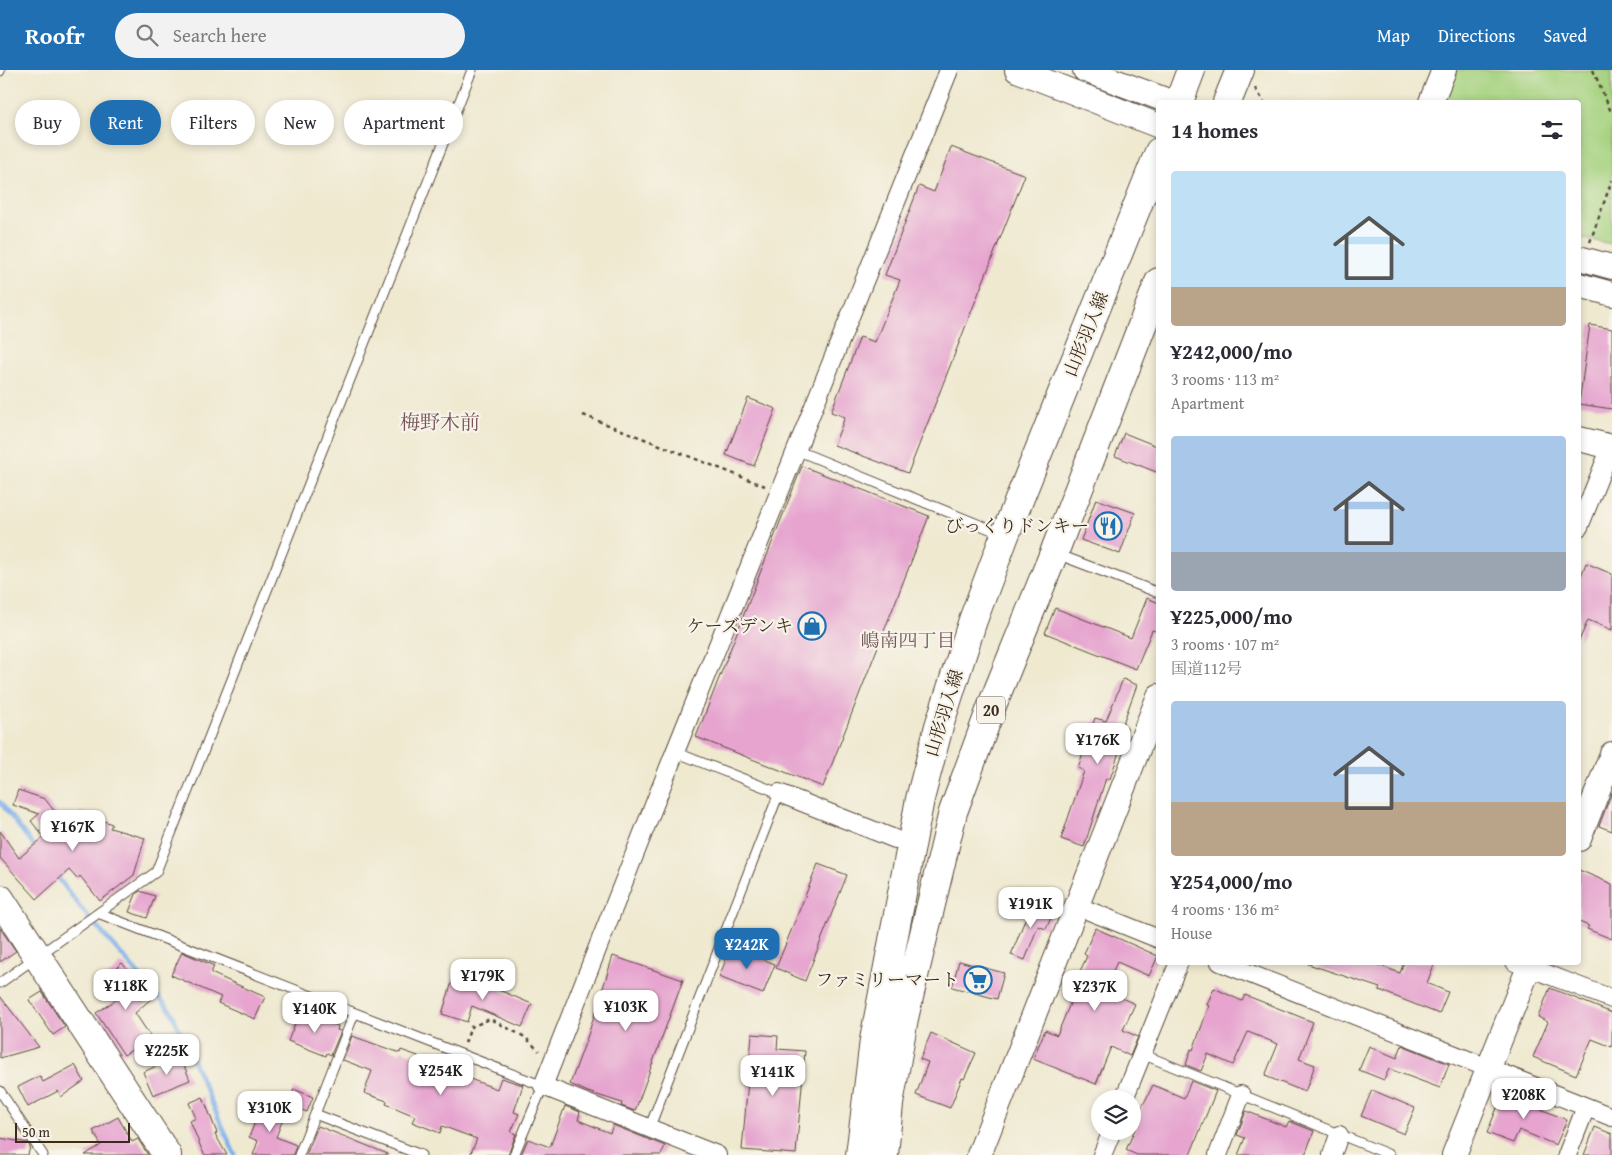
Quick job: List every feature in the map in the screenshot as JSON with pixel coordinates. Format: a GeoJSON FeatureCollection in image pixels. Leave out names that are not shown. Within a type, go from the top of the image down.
{"type":"FeatureCollection","features":[{"type":"Feature","properties":{"kind":"main road"},"geometry":{"type":"LineString","coordinates":[[1180,100],[1191,70]]}},
{"type":"Feature","properties":{"kind":"main road"},"geometry":{"type":"LineString","coordinates":[[1229,100],[1240,70]]}},
{"type":"Feature","properties":{"kind":"main road","name":"山形羽入線"},"geometry":{"type":"LineString","coordinates":[[860,1155],[874,1040],[920,799],[939,726],[973,620],[1005,535],[1156,159]]}},
{"type":"Feature","properties":{"kind":"main road","name":"20"},"geometry":{"type":"LineString","coordinates":[[884,1155],[904,1018],[953,812],[993,703],[1054,553],[1156,290]]}},
{"type":"Feature","properties":{"kind":"main road"},"geometry":{"type":"LineString","coordinates":[[0,899],[167,1155]]}},
{"type":"Feature","properties":{"kind":"street"},"geometry":{"type":"LineString","coordinates":[[717,1155],[543,1086],[949,70]]}},
{"type":"Feature","properties":{"kind":"street"},"geometry":{"type":"LineString","coordinates":[[1017,70],[1156,125]]}},
{"type":"Feature","properties":{"kind":"street"},"geometry":{"type":"LineString","coordinates":[[1085,70],[1167,100]]}},
{"type":"Feature","properties":{"kind":"street"},"geometry":{"type":"LineString","coordinates":[[1432,100],[1444,70]]}},
{"type":"Feature","properties":{"kind":"street"},"geometry":{"type":"LineString","coordinates":[[1584,253],[1612,267]]}},
{"type":"Feature","properties":{"kind":"street"},"geometry":{"type":"LineString","coordinates":[[1581,286],[1612,294]]}},
{"type":"Feature","properties":{"kind":"street"},"geometry":{"type":"LineString","coordinates":[[1581,440],[1611,447],[1581,522]]}},
{"type":"Feature","properties":{"kind":"street"},"geometry":{"type":"LineString","coordinates":[[978,1155],[1156,704]]}},
{"type":"Feature","properties":{"kind":"street"},"geometry":{"type":"LineString","coordinates":[[1581,826],[1612,754]]}},
{"type":"Feature","properties":{"kind":"street"},"geometry":{"type":"LineString","coordinates":[[779,793],[896,839]]}},
{"type":"Feature","properties":{"kind":"street"},"geometry":{"type":"LineString","coordinates":[[1077,906],[1156,937]]}},
{"type":"Feature","properties":{"kind":"street"},"geometry":{"type":"LineString","coordinates":[[1128,1090],[1179,965]]}},
{"type":"Feature","properties":{"kind":"street"},"geometry":{"type":"LineString","coordinates":[[1228,965],[1612,1117]]}},
{"type":"Feature","properties":{"kind":"street"},"geometry":{"type":"LineString","coordinates":[[1454,1155],[1489,1068],[1525,965]]}},
{"type":"Feature","properties":{"kind":"street"},"geometry":{"type":"LineString","coordinates":[[1527,965],[1612,999]]}},
{"type":"Feature","properties":{"kind":"street"},"geometry":{"type":"LineString","coordinates":[[1218,1155],[1241,1095]]}},
{"type":"Feature","properties":{"kind":"street"},"geometry":{"type":"LineString","coordinates":[[1567,1155],[1586,1107]]}},
{"type":"Feature","properties":{"kind":"street"},"geometry":{"type":"LineString","coordinates":[[1332,1155],[1339,1135]]}},
{"type":"Feature","properties":{"kind":"street"},"geometry":{"type":"LineString","coordinates":[[1102,1155],[1108,1140]]}},
{"type":"Feature","properties":{"kind":"lane"},"geometry":{"type":"LineString","coordinates":[[0,983],[156,872],[472,70]]}},
{"type":"Feature","properties":{"kind":"lane"},"geometry":{"type":"LineString","coordinates":[[796,450],[1005,535]]}},
{"type":"Feature","properties":{"kind":"lane"},"geometry":{"type":"LineString","coordinates":[[1054,553],[1156,592]]}},
{"type":"Feature","properties":{"kind":"lane"},"geometry":{"type":"LineString","coordinates":[[649,1129],[779,793],[675,752]]}},
{"type":"Feature","properties":{"kind":"lane"},"geometry":{"type":"LineString","coordinates":[[96,914],[543,1086],[514,1155]]}},
{"type":"Feature","properties":{"kind":"lane"},"geometry":{"type":"LineString","coordinates":[[299,1155],[354,1014]]}},
{"type":"Feature","properties":{"kind":"lane"},"geometry":{"type":"LineString","coordinates":[[1142,1054],[1390,1155]]}},
{"type":"Feature","properties":{"kind":"lane"},"geometry":{"type":"LineString","coordinates":[[0,1091],[43,1155]]}},
{"type":"Feature","properties":{"kind":"lane"},"geometry":{"type":"LineString","coordinates":[[315,1114],[420,1155]]}},
{"type":"Feature","properties":{"kind":"path"},"geometry":{"type":"LineString","coordinates":[[1593,70],[1612,114]]}},
{"type":"Feature","properties":{"kind":"path"},"geometry":{"type":"LineString","coordinates":[[1584,253],[1612,180]]}},
{"type":"Feature","properties":{"kind":"path"},"geometry":{"type":"LineString","coordinates":[[583,415],[780,492]]}},
{"type":"Feature","properties":{"kind":"path"},"geometry":{"type":"LineString","coordinates":[[462,1054],[471,1027],[490,1020],[525,1037],[552,1065]]}},
{"type":"Feature","properties":{"kind":"green space"},"geometry":{"type":"Polygon","coordinates":[[[1450,70],[1612,70],[1612,244],[1581,238],[1581,100],[1437,100],[1450,70]]]}},
{"type":"Feature","properties":{"kind":"building"},"geometry":{"type":"Polygon","coordinates":[[[951,147],[1025,175],[908,473],[834,445],[845,417],[831,412],[860,337],[875,342],[900,280],[885,275],[919,186],[934,192],[951,147]]]}},
{"type":"Feature","properties":{"kind":"building"},"geometry":{"type":"Polygon","coordinates":[[[1590,325],[1612,329],[1612,409],[1581,404],[1581,390],[1590,325]]]}},
{"type":"Feature","properties":{"kind":"building"},"geometry":{"type":"Polygon","coordinates":[[[748,398],[776,409],[754,466],[726,455],[748,398]]]}},
{"type":"Feature","properties":{"kind":"building"},"geometry":{"type":"Polygon","coordinates":[[[1124,433],[1156,446],[1156,472],[1115,456],[1124,433]]]}},
{"type":"Feature","properties":{"kind":"building","name":"ケーズデンキ"},"geometry":{"type":"Polygon","coordinates":[[[802,466],[929,516],[823,787],[696,737],[802,466]]]}},
{"type":"Feature","properties":{"kind":"building","name":"びっくりドンキー"},"geometry":{"type":"Polygon","coordinates":[[[1096,499],[1135,513],[1120,554],[1081,540],[1096,499]]]}},
{"type":"Feature","properties":{"kind":"building"},"geometry":{"type":"Polygon","coordinates":[[[1586,563],[1612,574],[1612,630],[1588,620],[1581,636],[1581,576],[1586,563]]]}},
{"type":"Feature","properties":{"kind":"building"},"geometry":{"type":"Polygon","coordinates":[[[1147,598],[1156,602],[1156,631],[1152,630],[1136,669],[1045,633],[1055,608],[1131,638],[1147,598]]]}},
{"type":"Feature","properties":{"kind":"building"},"geometry":{"type":"Polygon","coordinates":[[[1123,679],[1137,685],[1122,726],[1127,728],[1110,779],[1106,778],[1084,847],[1061,839],[1084,771],[1078,768],[1095,718],[1106,721],[1123,679]]]}},
{"type":"Feature","properties":{"kind":"building"},"geometry":{"type":"Polygon","coordinates":[[[18,790],[45,799],[72,834],[80,812],[112,824],[110,828],[145,838],[134,875],[100,901],[80,876],[77,879],[69,870],[37,899],[0,858],[0,831],[19,858],[44,837],[31,821],[39,814],[13,805],[18,790]]]}},
{"type":"Feature","properties":{"kind":"building"},"geometry":{"type":"Polygon","coordinates":[[[1612,792],[1612,831],[1599,826],[1612,792]]]}},
{"type":"Feature","properties":{"kind":"building"},"geometry":{"type":"Polygon","coordinates":[[[818,864],[847,875],[805,981],[776,968],[818,864]]]}},
{"type":"Feature","properties":{"kind":"building"},"geometry":{"type":"Polygon","coordinates":[[[1581,871],[1612,884],[1612,939],[1587,929],[1589,926],[1581,923],[1581,871]]]}},
{"type":"Feature","properties":{"kind":"building"},"geometry":{"type":"Polygon","coordinates":[[[140,891],[155,896],[147,918],[129,912],[136,894],[140,891]]]}},
{"type":"Feature","properties":{"kind":"building"},"geometry":{"type":"Polygon","coordinates":[[[1032,902],[1054,911],[1046,929],[1038,926],[1025,960],[1011,955],[1032,902]]]}},
{"type":"Feature","properties":{"kind":"building"},"geometry":{"type":"Polygon","coordinates":[[[0,928],[16,951],[0,962],[0,928]]]}},
{"type":"Feature","properties":{"kind":"building"},"geometry":{"type":"Polygon","coordinates":[[[1095,928],[1156,955],[1156,960],[1149,976],[1117,962],[1104,990],[1135,1004],[1123,1030],[1138,1037],[1130,1056],[1111,1047],[1096,1084],[1033,1059],[1045,1030],[1057,1035],[1079,982],[1076,980],[1087,956],[1084,954],[1095,928]]]}},
{"type":"Feature","properties":{"kind":"building"},"geometry":{"type":"Polygon","coordinates":[[[731,947],[775,964],[763,994],[719,977],[731,947]]]}},
{"type":"Feature","properties":{"kind":"building"},"geometry":{"type":"Polygon","coordinates":[[[182,952],[214,966],[211,973],[265,997],[255,1019],[218,1003],[221,997],[171,975],[182,952]]]}},
{"type":"Feature","properties":{"kind":"building"},"geometry":{"type":"Polygon","coordinates":[[[613,956],[683,980],[635,1111],[621,1106],[622,1103],[570,1084],[613,956]]]}},
{"type":"Feature","properties":{"kind":"building","name":"ファミリーマート"},"geometry":{"type":"Polygon","coordinates":[[[959,961],[1004,973],[997,999],[952,987],[959,961]]]}},
{"type":"Feature","properties":{"kind":"building"},"geometry":{"type":"Polygon","coordinates":[[[122,963],[153,997],[135,1013],[151,1037],[124,1055],[96,1013],[125,994],[108,976],[122,963]]]}},
{"type":"Feature","properties":{"kind":"building"},"geometry":{"type":"Polygon","coordinates":[[[1311,965],[1378,965],[1400,973],[1403,965],[1434,965],[1427,983],[1448,992],[1439,1014],[1379,990],[1380,988],[1311,965]]]}},
{"type":"Feature","properties":{"kind":"building"},"geometry":{"type":"Polygon","coordinates":[[[455,972],[480,980],[480,982],[532,1004],[522,1027],[472,1006],[467,1022],[442,1014],[455,972]]]}},
{"type":"Feature","properties":{"kind":"building"},"geometry":{"type":"Polygon","coordinates":[[[1214,988],[1242,1001],[1245,995],[1313,1022],[1299,1059],[1315,1065],[1305,1092],[1265,1076],[1278,1044],[1248,1032],[1233,1065],[1208,1054],[1201,1071],[1186,1065],[1214,988]]]}},
{"type":"Feature","properties":{"kind":"building"},"geometry":{"type":"Polygon","coordinates":[[[1550,988],[1612,1013],[1612,1047],[1592,1039],[1576,1075],[1533,1057],[1548,1022],[1538,1017],[1550,988]]]}},
{"type":"Feature","properties":{"kind":"building"},"geometry":{"type":"Polygon","coordinates":[[[42,992],[65,1027],[53,1035],[29,1000],[42,992]]]}},
{"type":"Feature","properties":{"kind":"building"},"geometry":{"type":"Polygon","coordinates":[[[0,996],[39,1047],[0,1058],[0,996]]]}},
{"type":"Feature","properties":{"kind":"building"},"geometry":{"type":"Polygon","coordinates":[[[300,1011],[338,1026],[337,1030],[341,1031],[331,1055],[327,1053],[326,1056],[288,1041],[300,1011]]]}},
{"type":"Feature","properties":{"kind":"building"},"geometry":{"type":"Polygon","coordinates":[[[931,1033],[976,1053],[964,1079],[962,1078],[950,1108],[916,1095],[928,1062],[920,1059],[931,1033]]]}},
{"type":"Feature","properties":{"kind":"building"},"geometry":{"type":"Polygon","coordinates":[[[752,1034],[778,1036],[777,1049],[805,1051],[796,1154],[742,1150],[752,1034]]]}},
{"type":"Feature","properties":{"kind":"building"},"geometry":{"type":"Polygon","coordinates":[[[352,1036],[400,1053],[401,1050],[418,1056],[417,1060],[442,1070],[446,1061],[465,1068],[462,1076],[497,1089],[501,1078],[523,1085],[514,1112],[519,1114],[511,1132],[516,1134],[508,1155],[470,1155],[477,1139],[442,1126],[440,1133],[412,1122],[415,1116],[386,1104],[387,1101],[364,1093],[372,1071],[343,1060],[352,1036]]]}},
{"type":"Feature","properties":{"kind":"building"},"geometry":{"type":"Polygon","coordinates":[[[1402,1045],[1449,1064],[1440,1088],[1389,1069],[1384,1080],[1359,1070],[1369,1046],[1397,1058],[1402,1045]]]}},
{"type":"Feature","properties":{"kind":"building"},"geometry":{"type":"Polygon","coordinates":[[[180,1056],[190,1080],[153,1095],[143,1072],[180,1056]]]}},
{"type":"Feature","properties":{"kind":"building"},"geometry":{"type":"Polygon","coordinates":[[[75,1065],[84,1081],[61,1097],[58,1091],[28,1107],[18,1087],[40,1076],[43,1082],[75,1065]]]}},
{"type":"Feature","properties":{"kind":"building"},"geometry":{"type":"Polygon","coordinates":[[[1191,1081],[1216,1091],[1190,1155],[1137,1155],[1126,1150],[1130,1140],[1141,1140],[1141,1109],[1153,1085],[1184,1098],[1191,1081]]]}},
{"type":"Feature","properties":{"kind":"building"},"geometry":{"type":"Polygon","coordinates":[[[1505,1088],[1531,1098],[1529,1104],[1567,1120],[1556,1145],[1519,1130],[1513,1143],[1487,1133],[1505,1088]]]}},
{"type":"Feature","properties":{"kind":"building"},"geometry":{"type":"Polygon","coordinates":[[[294,1089],[313,1097],[307,1112],[288,1105],[294,1089]]]}},
{"type":"Feature","properties":{"kind":"building"},"geometry":{"type":"Polygon","coordinates":[[[1372,1090],[1415,1108],[1404,1134],[1361,1116],[1372,1090]]]}},
{"type":"Feature","properties":{"kind":"building"},"geometry":{"type":"Polygon","coordinates":[[[203,1097],[217,1133],[215,1134],[227,1155],[205,1155],[190,1121],[196,1118],[189,1103],[203,1097]]]}},
{"type":"Feature","properties":{"kind":"building"},"geometry":{"type":"Polygon","coordinates":[[[263,1102],[286,1111],[276,1137],[296,1145],[293,1155],[253,1155],[258,1141],[249,1137],[263,1102]]]}},
{"type":"Feature","properties":{"kind":"building"},"geometry":{"type":"Polygon","coordinates":[[[565,1106],[580,1112],[578,1120],[610,1133],[613,1125],[665,1146],[661,1155],[521,1155],[528,1139],[550,1147],[565,1106]]]}},
{"type":"Feature","properties":{"kind":"building"},"geometry":{"type":"Polygon","coordinates":[[[1246,1111],[1286,1127],[1289,1121],[1314,1131],[1305,1155],[1238,1155],[1245,1138],[1237,1135],[1246,1111]]]}},
{"type":"Feature","properties":{"kind":"building"},"geometry":{"type":"Polygon","coordinates":[[[118,1117],[132,1142],[138,1139],[148,1155],[85,1155],[101,1145],[93,1131],[118,1117]]]}},
{"type":"Feature","properties":{"kind":"building"},"geometry":{"type":"Polygon","coordinates":[[[318,1126],[388,1154],[388,1155],[306,1155],[318,1126]]]}},
{"type":"Feature","properties":{"kind":"building"},"geometry":{"type":"Polygon","coordinates":[[[1595,1127],[1612,1134],[1612,1155],[1584,1155],[1595,1127]]]}},
{"type":"Feature","properties":{"kind":"building"},"geometry":{"type":"Polygon","coordinates":[[[0,1138],[28,1143],[30,1147],[28,1155],[0,1155],[0,1138]]]}},
{"type":"Feature","properties":{"kind":"waterway"},"geometry":{"type":"LineString","coordinates":[[0,802],[36,849]]}},
{"type":"Feature","properties":{"kind":"waterway"},"geometry":{"type":"LineString","coordinates":[[56,875],[84,912],[171,1011],[235,1155]]}},
{"type":"Feature","properties":{"kind":"place","name":"びっくりドンキー"},"geometry":{"type":"Point","coordinates":[1108,526]}},
{"type":"Feature","properties":{"kind":"place","name":"ケーズデンキ"},"geometry":{"type":"Point","coordinates":[812,626]}},
{"type":"Feature","properties":{"kind":"place","name":"ファミリーマート"},"geometry":{"type":"Point","coordinates":[978,980]}},
{"type":"Feature","properties":{"kind":"district","name":"梅野木前"},"geometry":{"type":"Point","coordinates":[440,422]}},
{"type":"Feature","properties":{"kind":"district","name":"嶋南四丁目"},"geometry":{"type":"Point","coordinates":[908,640]}}]}
